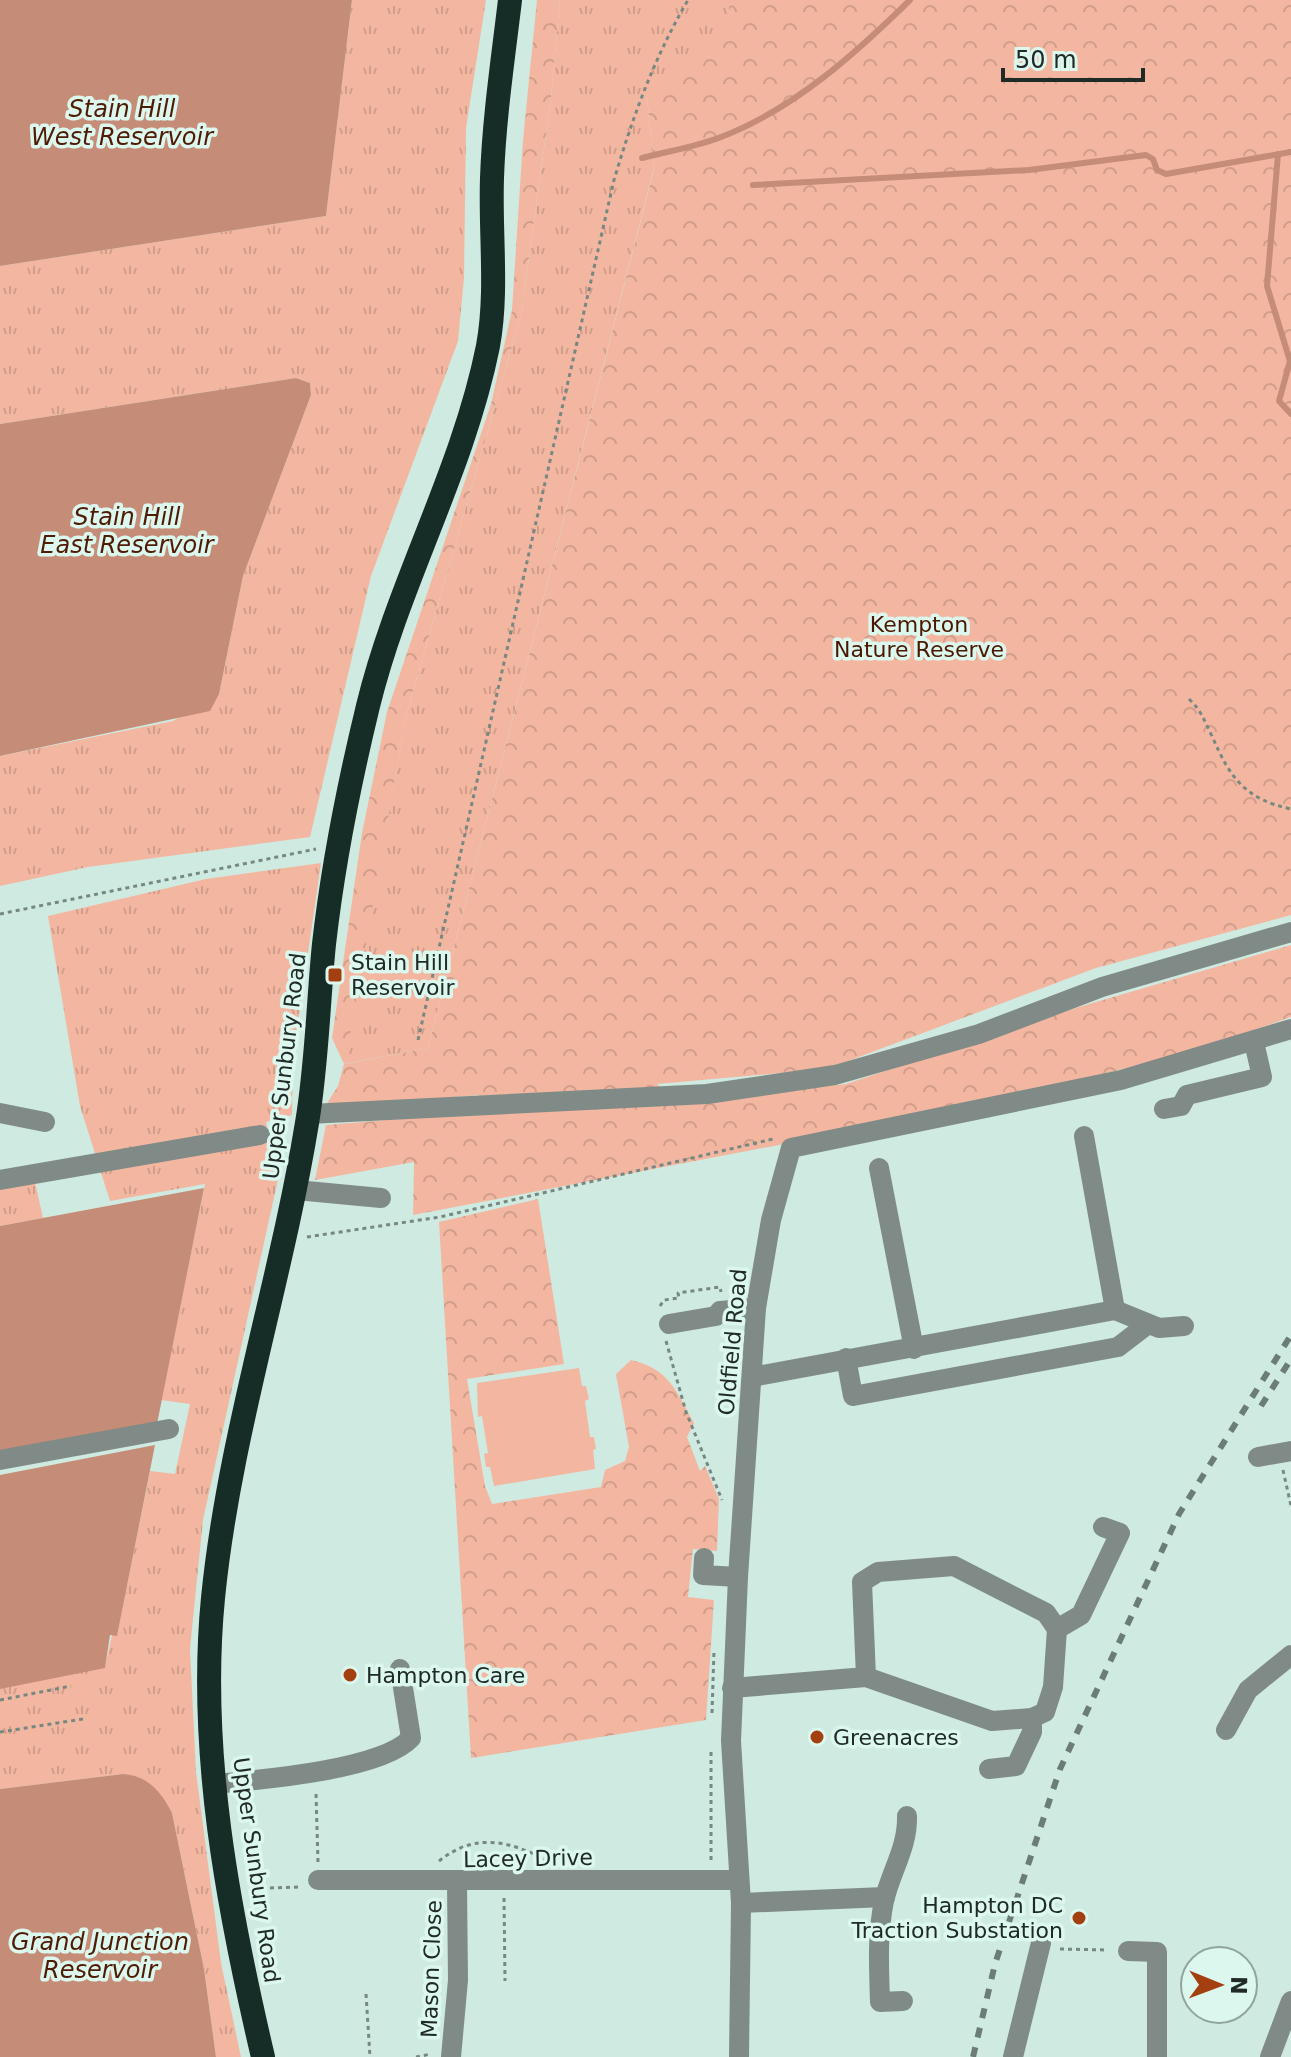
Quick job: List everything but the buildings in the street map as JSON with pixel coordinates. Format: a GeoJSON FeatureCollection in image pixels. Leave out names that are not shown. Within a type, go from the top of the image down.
{"type":"FeatureCollection","features":[{"type":"Feature","properties":{"kind":"highway","name":"Upper Sunbury Road"},"geometry":{"type":"LineString","coordinates":[[263,2057],[241,1961],[214,1784],[209,1673],[222,1525],[296,1190],[309,1114],[324,940],[369,704],[397,612],[465,432],[489,342],[493,139],[510,0]]}},
{"type":"Feature","properties":{"kind":"street"},"geometry":{"type":"LineString","coordinates":[[309,1114],[707,1094],[835,1075],[979,1034],[1102,987],[1291,932]]}},
{"type":"Feature","properties":{"kind":"street"},"geometry":{"type":"LineString","coordinates":[[791,1148],[1121,1080],[1291,1029]]}},
{"type":"Feature","properties":{"kind":"street"},"geometry":{"type":"LineString","coordinates":[[1164,1109],[1181,1106],[1187,1095],[1262,1077],[1254,1042]]}},
{"type":"Feature","properties":{"kind":"street"},"geometry":{"type":"LineString","coordinates":[[0,1113],[45,1122]]}},
{"type":"Feature","properties":{"kind":"street"},"geometry":{"type":"LineString","coordinates":[[0,1180],[260,1135]]}},
{"type":"Feature","properties":{"kind":"street"},"geometry":{"type":"LineString","coordinates":[[1084,1136],[1115,1310]]}},
{"type":"Feature","properties":{"kind":"street","name":"Oldfield Road"},"geometry":{"type":"LineString","coordinates":[[739,2057],[741,1903],[731,1741],[738,1577],[756,1308],[771,1220],[791,1148]]}},
{"type":"Feature","properties":{"kind":"street"},"geometry":{"type":"LineString","coordinates":[[879,1168],[914,1349]]}},
{"type":"Feature","properties":{"kind":"street"},"geometry":{"type":"LineString","coordinates":[[296,1190],[381,1198]]}},
{"type":"Feature","properties":{"kind":"street"},"geometry":{"type":"LineString","coordinates":[[666,1325],[716,1316],[720,1311],[756,1308]]}},
{"type":"Feature","properties":{"kind":"street"},"geometry":{"type":"LineString","coordinates":[[752,1377],[1115,1310],[1159,1328],[1184,1326]]}},
{"type":"Feature","properties":{"kind":"street"},"geometry":{"type":"LineString","coordinates":[[846,1358],[853,1396],[1118,1347],[1148,1324]]}},
{"type":"Feature","properties":{"kind":"street"},"geometry":{"type":"LineString","coordinates":[[0,1460],[169,1429]]}},
{"type":"Feature","properties":{"kind":"street"},"geometry":{"type":"LineString","coordinates":[[1258,1457],[1286,1453]]}},
{"type":"Feature","properties":{"kind":"street"},"geometry":{"type":"LineString","coordinates":[[1057,1629],[1081,1615],[1120,1533],[1103,1527]]}},
{"type":"Feature","properties":{"kind":"street"},"geometry":{"type":"LineString","coordinates":[[732,1688],[866,1677],[992,1721],[1032,1718],[1045,1712],[1053,1687],[1057,1629],[1046,1613],[954,1566],[878,1572],[862,1582],[866,1677]]}},
{"type":"Feature","properties":{"kind":"street"},"geometry":{"type":"LineString","coordinates":[[703,1575],[738,1577]]}},
{"type":"Feature","properties":{"kind":"street"},"geometry":{"type":"LineString","coordinates":[[1226,1730],[1248,1690],[1291,1655]]}},
{"type":"Feature","properties":{"kind":"street"},"geometry":{"type":"LineString","coordinates":[[214,1784],[353,1764],[401,1750],[411,1738],[400,1669]]}},
{"type":"Feature","properties":{"kind":"street"},"geometry":{"type":"LineString","coordinates":[[989,1769],[1016,1766],[1032,1732],[1032,1718]]}},
{"type":"Feature","properties":{"kind":"street"},"geometry":{"type":"LineString","coordinates":[[903,2001],[880,2002],[878,1930],[885,1897],[908,1836],[907,1816]]}},
{"type":"Feature","properties":{"kind":"street","name":"Lacey Drive"},"geometry":{"type":"LineString","coordinates":[[318,1880],[457,1883],[739,1880]]}},
{"type":"Feature","properties":{"kind":"street","name":"Mason Close"},"geometry":{"type":"LineString","coordinates":[[451,2057],[458,1980],[457,1883]]}},
{"type":"Feature","properties":{"kind":"street"},"geometry":{"type":"LineString","coordinates":[[741,1903],[885,1897]]}},
{"type":"Feature","properties":{"kind":"street"},"geometry":{"type":"LineString","coordinates":[[1013,2057],[1040,1945]]}},
{"type":"Feature","properties":{"kind":"street"},"geometry":{"type":"LineString","coordinates":[[1128,1951],[1157,1952],[1157,2057]]}},
{"type":"Feature","properties":{"kind":"street"},"geometry":{"type":"LineString","coordinates":[[1270,2057],[1291,2001]]}},
{"type":"Feature","properties":{"kind":"path"},"geometry":{"type":"LineString","coordinates":[[418,1040],[614,180],[654,62],[688,0]]}},
{"type":"Feature","properties":{"kind":"path"},"geometry":{"type":"LineString","coordinates":[[1189,699],[1199,708],[1222,761],[1246,793],[1291,809]]}},
{"type":"Feature","properties":{"kind":"path"},"geometry":{"type":"LineString","coordinates":[[0,914],[316,849],[342,833]]}},
{"type":"Feature","properties":{"kind":"path"},"geometry":{"type":"LineString","coordinates":[[288,1222],[300,1225],[298,1238],[440,1217],[773,1139],[791,1148]]}},
{"type":"Feature","properties":{"kind":"path"},"geometry":{"type":"LineString","coordinates":[[723,1501],[686,1412],[661,1302],[679,1298],[678,1293],[720,1287],[721,1292],[740,1298],[747,1289],[759,1287]]}},
{"type":"Feature","properties":{"kind":"path"},"geometry":{"type":"LineString","coordinates":[[1286,1453],[1291,1506]]}},
{"type":"Feature","properties":{"kind":"path"},"geometry":{"type":"LineString","coordinates":[[715,1637],[710,1713],[717,1713]]}},
{"type":"Feature","properties":{"kind":"path"},"geometry":{"type":"LineString","coordinates":[[0,1700],[71,1686]]}},
{"type":"Feature","properties":{"kind":"path"},"geometry":{"type":"LineString","coordinates":[[0,1732],[83,1719]]}},
{"type":"Feature","properties":{"kind":"path"},"geometry":{"type":"LineString","coordinates":[[712,1880],[711,1743],[731,1741]]}},
{"type":"Feature","properties":{"kind":"path"},"geometry":{"type":"LineString","coordinates":[[270,1888],[319,1886],[316,1794]]}},
{"type":"Feature","properties":{"kind":"path"},"geometry":{"type":"LineString","coordinates":[[412,1882],[448,1854],[478,1841],[523,1848],[550,1861]]}},
{"type":"Feature","properties":{"kind":"path"},"geometry":{"type":"LineString","coordinates":[[504,1882],[505,1981]]}},
{"type":"Feature","properties":{"kind":"path"},"geometry":{"type":"LineString","coordinates":[[1040,1945],[1128,1951]]}},
{"type":"Feature","properties":{"kind":"path"},"geometry":{"type":"LineString","coordinates":[[366,1994],[370,2057]]}},
{"type":"Feature","properties":{"kind":"green space"},"geometry":{"type":"Polygon","coordinates":[[[352,0],[486,0],[466,128],[464,278],[458,341],[371,576],[310,837],[88,867],[0,886],[0,756],[173,721],[219,694],[243,576],[311,395],[310,383],[296,378],[0,424],[0,266],[326,216],[352,0]]]}},
{"type":"Feature","properties":{"kind":"green space","name":"Kempton Nature Reserve"},"geometry":{"type":"Polygon","coordinates":[[[537,0],[560,0],[551,98],[521,315],[406,716],[345,1064],[428,1048],[654,169],[647,97],[704,63],[734,0],[1291,0],[1291,915],[1096,968],[827,1069],[657,1084],[675,1102],[846,1084],[1079,1007],[1291,945],[1291,1017],[1197,1050],[962,1110],[413,1215],[414,1162],[315,1180],[326,1125],[473,1113],[479,1095],[324,1108],[338,1086],[344,1064],[332,1038],[362,833],[387,712],[491,404],[512,310],[523,140],[537,0]]]}},
{"type":"Feature","properties":{"kind":"green space"},"geometry":{"type":"Polygon","coordinates":[[[560,0],[871,0],[647,97],[654,168],[428,1048],[344,1064],[406,716],[521,315],[551,98],[560,0]]]}},
{"type":"Feature","properties":{"kind":"green space"},"geometry":{"type":"Polygon","coordinates":[[[321,863],[293,1057],[292,1115],[266,1122],[270,1148],[284,1152],[203,1520],[190,1649],[196,1772],[221,1963],[241,2057],[216,2057],[204,1969],[172,1813],[123,1774],[0,1789],[0,1688],[105,1667],[112,1635],[117,1635],[150,1471],[175,1474],[190,1404],[161,1400],[205,1184],[110,1201],[80,1106],[48,916],[206,879],[321,863]]]}},
{"type":"Feature","properties":{"kind":"green space"},"geometry":{"type":"Polygon","coordinates":[[[35,1182],[43,1218],[0,1226],[0,1189],[35,1182]]]}},
{"type":"Feature","properties":{"kind":"green space"},"geometry":{"type":"Polygon","coordinates":[[[538,1199],[564,1364],[467,1379],[485,1486],[492,1504],[601,1487],[605,1470],[625,1461],[629,1447],[616,1374],[631,1360],[663,1375],[694,1423],[687,1437],[700,1471],[705,1466],[719,1499],[717,1551],[693,1549],[688,1597],[714,1600],[706,1720],[471,1758],[439,1222],[538,1199]]]}},
{"type":"Feature","properties":{"kind":"green space"},"geometry":{"type":"Polygon","coordinates":[[[579,1368],[582,1386],[586,1386],[589,1399],[585,1401],[590,1437],[594,1437],[596,1449],[593,1450],[595,1469],[494,1486],[490,1467],[486,1467],[484,1454],[488,1453],[482,1416],[478,1417],[477,1383],[579,1368]]]}},
{"type":"Feature","properties":{"kind":"water","name":"Stain Hill West Reservoir"},"geometry":{"type":"Polygon","coordinates":[[[0,0],[352,0],[326,216],[0,266],[0,0]]]}},
{"type":"Feature","properties":{"kind":"water","name":"Stain Hill East Reservoir"},"geometry":{"type":"Polygon","coordinates":[[[296,378],[310,383],[311,395],[243,576],[219,694],[210,711],[0,756],[0,424],[296,378]]]}},
{"type":"Feature","properties":{"kind":"water"},"geometry":{"type":"Polygon","coordinates":[[[204,1188],[157,1424],[0,1454],[0,1226],[204,1188]]]}},
{"type":"Feature","properties":{"kind":"water"},"geometry":{"type":"Polygon","coordinates":[[[155,1445],[117,1636],[110,1635],[105,1668],[0,1689],[0,1475],[155,1445]]]}},
{"type":"Feature","properties":{"kind":"water","name":"Grand Junction Reservoir"},"geometry":{"type":"Polygon","coordinates":[[[123,1774],[140,1778],[153,1786],[172,1813],[204,1969],[216,2057],[0,2057],[0,1789],[123,1774]]]}},
{"type":"Feature","properties":{"kind":"waterway"},"geometry":{"type":"LineString","coordinates":[[642,158],[711,140],[774,111],[845,60],[910,0]]}},
{"type":"Feature","properties":{"kind":"waterway"},"geometry":{"type":"LineString","coordinates":[[753,185],[1029,170],[1146,155],[1153,159],[1157,170],[1166,174],[1291,152]]}},
{"type":"Feature","properties":{"kind":"waterway"},"geometry":{"type":"LineString","coordinates":[[1278,154],[1267,286],[1290,361],[1279,401],[1291,414]]}},
{"type":"Feature","properties":{"kind":"railway"},"geometry":{"type":"LineString","coordinates":[[973,2057],[995,1964],[1060,1769],[1179,1514],[1291,1335]]}},
{"type":"Feature","properties":{"kind":"railway"},"geometry":{"type":"LineString","coordinates":[[1261,1406],[1291,1359]]}},
{"type":"Feature","properties":{"kind":"place","name":"Stain Hill Reservoir"},"geometry":{"type":"Point","coordinates":[335,975]}},
{"type":"Feature","properties":{"kind":"place","name":"Hampton Care"},"geometry":{"type":"Point","coordinates":[350,1675]}},
{"type":"Feature","properties":{"kind":"place","name":"Greenacres"},"geometry":{"type":"Point","coordinates":[817,1737]}},
{"type":"Feature","properties":{"kind":"place","name":"Hampton DC Traction Substation"},"geometry":{"type":"Point","coordinates":[1079,1918]}}]}
